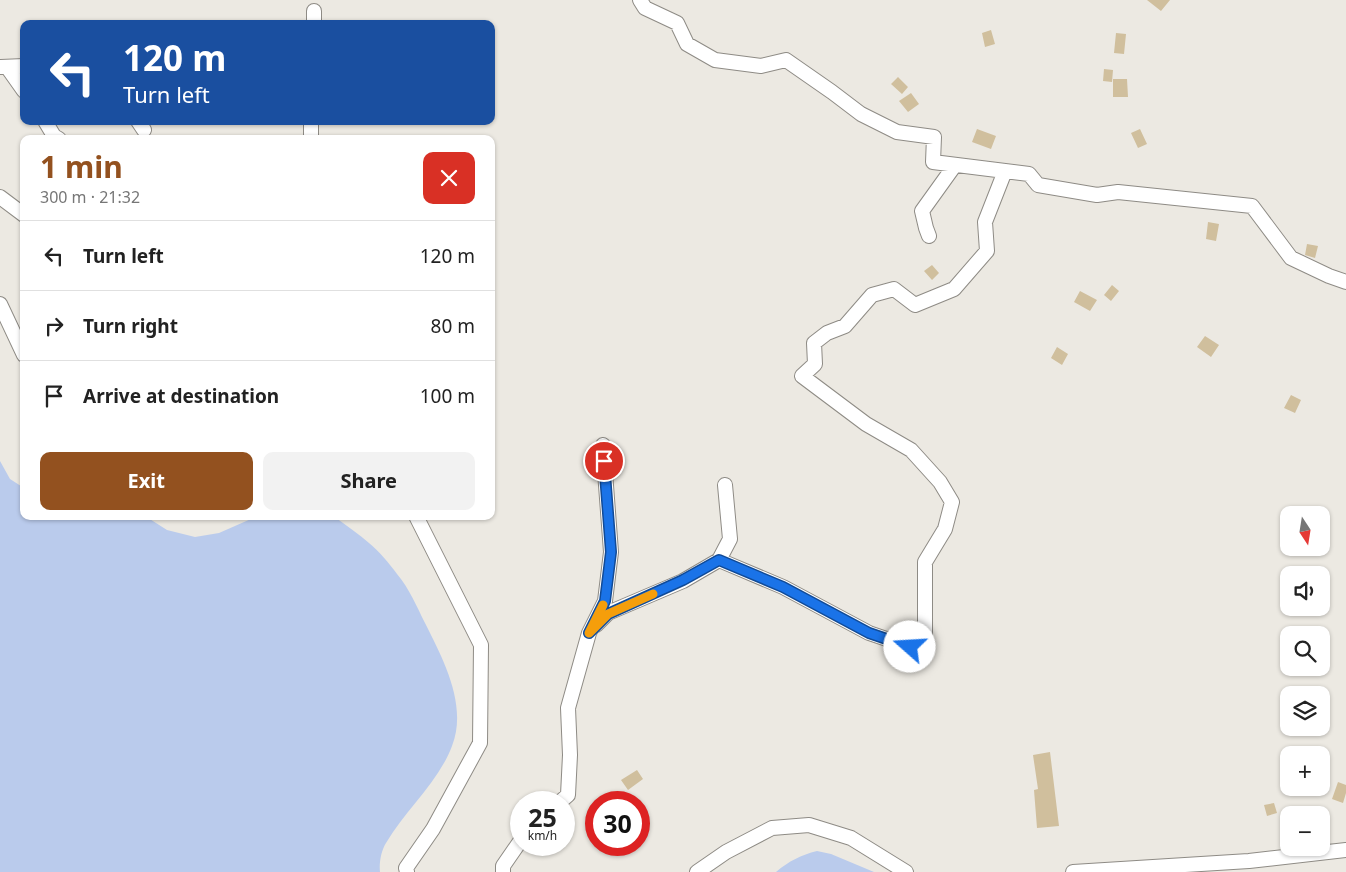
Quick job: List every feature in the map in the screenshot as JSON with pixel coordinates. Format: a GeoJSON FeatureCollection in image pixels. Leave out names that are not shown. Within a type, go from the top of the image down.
{"type":"FeatureCollection","features":[{"type":"Feature","properties":{"kind":"street"},"geometry":{"type":"LineString","coordinates":[[640,0],[645,8],[677,23],[687,44],[715,60],[762,66],[786,60],[861,114],[897,132],[934,137],[933,162],[1029,174],[1038,185],[1096,195],[1118,192],[1252,206],[1291,258],[1346,282]]}},
{"type":"Feature","properties":{"kind":"street"},"geometry":{"type":"LineString","coordinates":[[4,67],[20,66]]}},
{"type":"Feature","properties":{"kind":"street"},"geometry":{"type":"LineString","coordinates":[[4,67],[20,86]]}},
{"type":"Feature","properties":{"kind":"street"},"geometry":{"type":"LineString","coordinates":[[930,236],[922,211],[955,165]]}},
{"type":"Feature","properties":{"kind":"street"},"geometry":{"type":"LineString","coordinates":[[719,560],[783,587],[869,633],[910,647],[925,641],[924,562],[945,529],[952,502],[940,482],[911,450],[866,424],[802,376],[816,364],[814,343],[827,333],[845,326],[872,295],[894,289],[914,305],[954,289],[987,250],[984,222],[1005,171]]}},
{"type":"Feature","properties":{"kind":"street"},"geometry":{"type":"LineString","coordinates":[[0,197],[20,212]]}},
{"type":"Feature","properties":{"kind":"street"},"geometry":{"type":"LineString","coordinates":[[0,304],[20,346]]}},
{"type":"Feature","properties":{"kind":"street"},"geometry":{"type":"LineString","coordinates":[[568,791],[570,754],[568,708],[589,633],[605,601],[611,552],[603,445]]}},
{"type":"Feature","properties":{"kind":"street"},"geometry":{"type":"LineString","coordinates":[[589,633],[608,614],[683,580],[719,560],[730,539],[726,485]]}},
{"type":"Feature","properties":{"kind":"street"},"geometry":{"type":"LineString","coordinates":[[407,872],[406,868],[433,829],[480,743],[481,645],[418,520]]}},
{"type":"Feature","properties":{"kind":"street"},"geometry":{"type":"LineString","coordinates":[[697,872],[726,852],[772,828],[809,825],[851,838],[906,872]]}},
{"type":"Feature","properties":{"kind":"street"},"geometry":{"type":"LineString","coordinates":[[1073,872],[1249,861],[1346,850]]}},
{"type":"Feature","properties":{"kind":"street"},"geometry":{"type":"LineString","coordinates":[[503,872],[503,866],[510,856]]}},
{"type":"Feature","properties":{"kind":"water"},"geometry":{"type":"Polygon","coordinates":[[[0,461],[10,479],[20,485],[20,520],[151,520],[167,530],[195,537],[219,533],[249,520],[339,520],[373,546],[401,579],[416,604],[446,667],[455,699],[456,730],[452,746],[439,772],[386,843],[381,857],[380,872],[0,872],[0,461]]]}},
{"type":"Feature","properties":{"kind":"water"},"geometry":{"type":"Polygon","coordinates":[[[817,851],[831,854],[874,872],[776,872],[795,859],[817,851]]]}},
{"type":"Feature","properties":{"kind":"building"},"geometry":{"type":"Polygon","coordinates":[[[1147,0],[1170,0],[1161,11],[1147,0]]]}},
{"type":"Feature","properties":{"kind":"building"},"geometry":{"type":"Polygon","coordinates":[[[991,30],[995,44],[985,47],[982,33],[991,30]]]}},
{"type":"Feature","properties":{"kind":"building"},"geometry":{"type":"Polygon","coordinates":[[[1116,33],[1126,34],[1124,54],[1114,53],[1116,33]]]}},
{"type":"Feature","properties":{"kind":"building"},"geometry":{"type":"Polygon","coordinates":[[[1104,69],[1113,70],[1112,82],[1103,81],[1104,69]]]}},
{"type":"Feature","properties":{"kind":"building"},"geometry":{"type":"Polygon","coordinates":[[[898,77],[908,87],[902,94],[891,84],[898,77]]]}},
{"type":"Feature","properties":{"kind":"building"},"geometry":{"type":"Polygon","coordinates":[[[1113,79],[1127,79],[1128,97],[1113,97],[1113,79]]]}},
{"type":"Feature","properties":{"kind":"building"},"geometry":{"type":"Polygon","coordinates":[[[911,93],[919,104],[908,112],[899,101],[911,93]]]}},
{"type":"Feature","properties":{"kind":"building"},"geometry":{"type":"Polygon","coordinates":[[[977,129],[996,136],[991,149],[972,142],[977,129]]]}},
{"type":"Feature","properties":{"kind":"building"},"geometry":{"type":"Polygon","coordinates":[[[1140,129],[1147,144],[1138,148],[1131,133],[1140,129]]]}},
{"type":"Feature","properties":{"kind":"building"},"geometry":{"type":"Polygon","coordinates":[[[1208,222],[1219,224],[1216,241],[1206,239],[1208,222]]]}},
{"type":"Feature","properties":{"kind":"building"},"geometry":{"type":"Polygon","coordinates":[[[1307,244],[1318,246],[1315,258],[1305,255],[1307,244]]]}},
{"type":"Feature","properties":{"kind":"building"},"geometry":{"type":"Polygon","coordinates":[[[932,265],[939,273],[932,280],[924,271],[932,265]]]}},
{"type":"Feature","properties":{"kind":"building"},"geometry":{"type":"Polygon","coordinates":[[[1112,285],[1119,291],[1111,301],[1104,295],[1112,285]]]}},
{"type":"Feature","properties":{"kind":"building"},"geometry":{"type":"Polygon","coordinates":[[[1080,291],[1097,300],[1090,311],[1074,302],[1080,291]]]}},
{"type":"Feature","properties":{"kind":"building"},"geometry":{"type":"Polygon","coordinates":[[[1205,336],[1219,345],[1211,357],[1197,347],[1205,336]]]}},
{"type":"Feature","properties":{"kind":"building"},"geometry":{"type":"Polygon","coordinates":[[[1057,347],[1068,354],[1062,365],[1051,358],[1057,347]]]}},
{"type":"Feature","properties":{"kind":"building"},"geometry":{"type":"Polygon","coordinates":[[[1291,395],[1301,400],[1295,413],[1284,408],[1291,395]]]}},
{"type":"Feature","properties":{"kind":"building"},"geometry":{"type":"Polygon","coordinates":[[[1050,752],[1059,826],[1037,828],[1034,790],[1038,789],[1033,755],[1050,752]]]}},
{"type":"Feature","properties":{"kind":"building"},"geometry":{"type":"Polygon","coordinates":[[[637,770],[643,779],[628,790],[621,780],[637,770]]]}},
{"type":"Feature","properties":{"kind":"building"},"geometry":{"type":"Polygon","coordinates":[[[1338,782],[1346,785],[1343,803],[1332,799],[1338,782]]]}},
{"type":"Feature","properties":{"kind":"building"},"geometry":{"type":"Polygon","coordinates":[[[1274,803],[1277,813],[1267,816],[1264,805],[1274,803]]]}},
{"type":"Feature","properties":{"kind":"slow traffic"},"geometry":{"type":"LineString","coordinates":[[603,605],[589,633],[608,614],[653,594]]}},
{"type":"Feature","properties":{"kind":"route"},"geometry":{"type":"LineString","coordinates":[[604,461],[611,552],[605,601],[589,633],[608,614],[683,580],[719,560],[783,587],[869,633],[910,647]]}}]}
